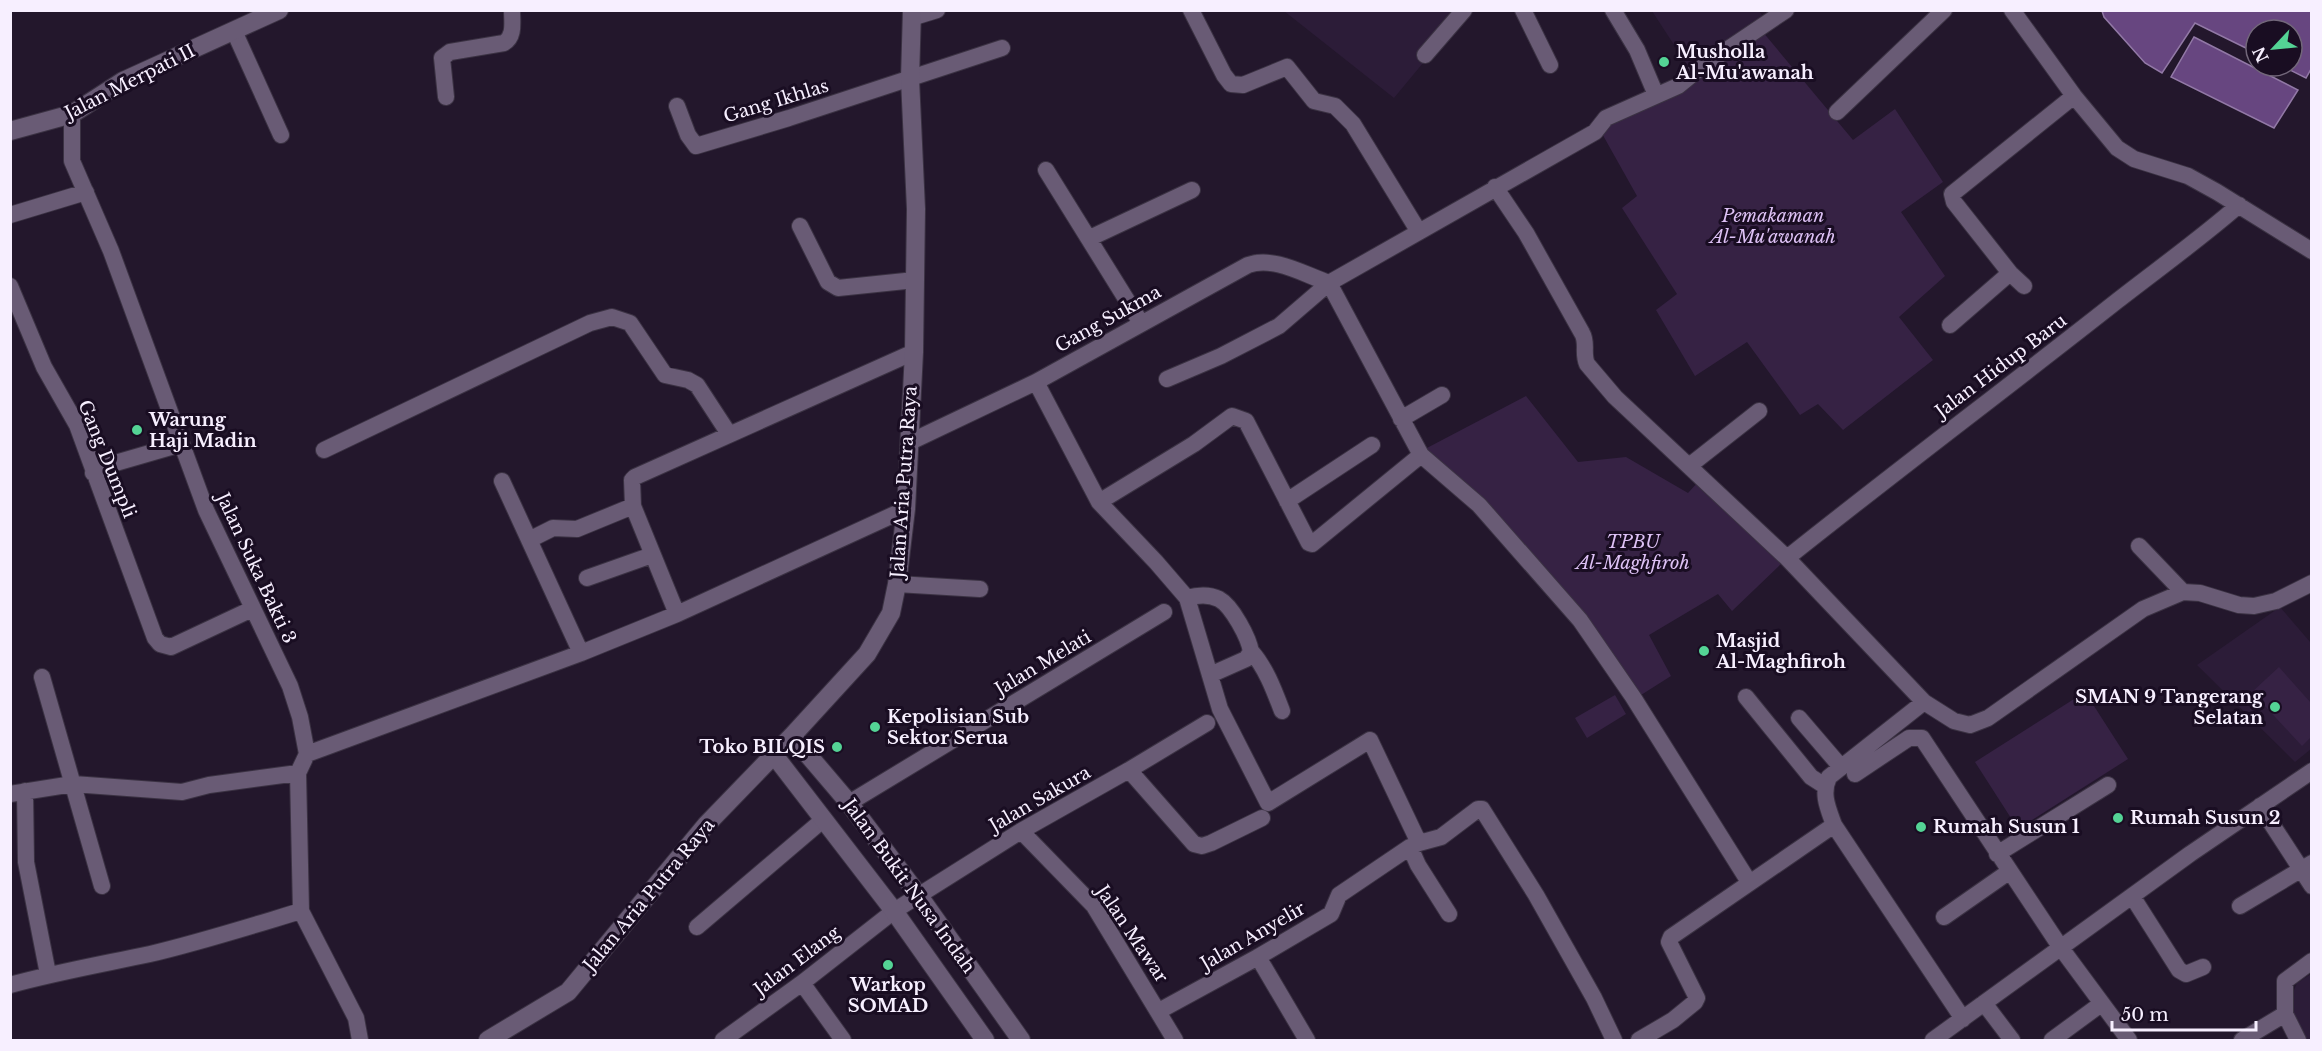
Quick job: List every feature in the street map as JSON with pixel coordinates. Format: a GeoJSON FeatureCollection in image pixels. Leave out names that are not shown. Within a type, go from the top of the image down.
{"type":"FeatureCollection","features":[{"type":"Feature","properties":{"kind":"main road","name":"Jalan Merpati II"},"geometry":{"type":"LineString","coordinates":[[10,131],[72,114],[123,81],[279,10]]}},
{"type":"Feature","properties":{"kind":"main road","name":"Jalan Aria Putra Raya"},"geometry":{"type":"LineString","coordinates":[[488,1041],[568,992],[706,825],[867,654],[891,613],[906,509],[914,352],[916,209],[910,79],[912,14]]}},
{"type":"Feature","properties":{"kind":"main road","name":"Jalan Bukit Nusa Indah"},"geometry":{"type":"LineString","coordinates":[[792,736],[849,803],[919,896],[1021,1041]]}},
{"type":"Feature","properties":{"kind":"main road","name":"Jalan Bukit Nusa Indah"},"geometry":{"type":"LineString","coordinates":[[774,755],[894,911],[985,1041]]}},
{"type":"Feature","properties":{"kind":"street"},"geometry":{"type":"LineString","coordinates":[[446,97],[442,58],[450,51],[504,43],[509,40],[512,33],[512,10]]}},
{"type":"Feature","properties":{"kind":"street"},"geometry":{"type":"LineString","coordinates":[[912,14],[937,10]]}},
{"type":"Feature","properties":{"kind":"street"},"geometry":{"type":"LineString","coordinates":[[1191,10],[1224,75],[1231,84],[1243,85],[1287,66],[1314,101],[1335,106],[1353,123],[1419,232]]}},
{"type":"Feature","properties":{"kind":"street"},"geometry":{"type":"LineString","coordinates":[[1425,55],[1464,10]]}},
{"type":"Feature","properties":{"kind":"street"},"geometry":{"type":"LineString","coordinates":[[1523,10],[1550,65]]}},
{"type":"Feature","properties":{"kind":"street"},"geometry":{"type":"LineString","coordinates":[[1613,10],[1637,50],[1656,96]]}},
{"type":"Feature","properties":{"kind":"street"},"geometry":{"type":"LineString","coordinates":[[1167,379],[1221,356],[1279,326],[1329,283],[1595,132],[1606,118],[1678,86],[1786,10]]}},
{"type":"Feature","properties":{"kind":"street"},"geometry":{"type":"LineString","coordinates":[[1837,112],[1944,10]]}},
{"type":"Feature","properties":{"kind":"street"},"geometry":{"type":"LineString","coordinates":[[2012,10],[2074,96],[2117,148],[2134,159],[2188,176],[2312,251]]}},
{"type":"Feature","properties":{"kind":"street"},"geometry":{"type":"LineString","coordinates":[[234,31],[281,135]]}},
{"type":"Feature","properties":{"kind":"street"},"geometry":{"type":"LineString","coordinates":[[910,79],[1002,48]]}},
{"type":"Feature","properties":{"kind":"street","name":"Gang Ikhlas"},"geometry":{"type":"LineString","coordinates":[[677,106],[688,135],[696,146],[910,79]]}},
{"type":"Feature","properties":{"kind":"street"},"geometry":{"type":"LineString","coordinates":[[2024,286],[2010,273],[1954,202],[1952,194],[2074,96]]}},
{"type":"Feature","properties":{"kind":"street","name":"Jalan Suka Bakti 3"},"geometry":{"type":"LineString","coordinates":[[72,114],[72,162],[111,251],[206,510],[290,686],[308,754]]}},
{"type":"Feature","properties":{"kind":"street"},"geometry":{"type":"LineString","coordinates":[[1047,170],[1141,323]]}},
{"type":"Feature","properties":{"kind":"street"},"geometry":{"type":"LineString","coordinates":[[1495,187],[1526,233],[1582,333],[1586,344],[1584,358],[1587,364],[1615,397],[1787,558],[1924,702],[1954,721],[1970,724],[1989,718],[2143,609],[2183,592],[2200,593],[2239,605],[2254,606],[2276,601],[2312,583]]}},
{"type":"Feature","properties":{"kind":"street"},"geometry":{"type":"LineString","coordinates":[[1090,238],[1191,190]]}},
{"type":"Feature","properties":{"kind":"street"},"geometry":{"type":"LineString","coordinates":[[10,215],[86,192]]}},
{"type":"Feature","properties":{"kind":"street","name":"Jalan Hidup Baru"},"geometry":{"type":"LineString","coordinates":[[1787,558],[1918,453],[2065,343],[2239,205]]}},
{"type":"Feature","properties":{"kind":"street"},"geometry":{"type":"LineString","coordinates":[[800,226],[828,282],[838,288],[915,280]]}},
{"type":"Feature","properties":{"kind":"street","name":"Gang Sukma"},"geometry":{"type":"LineString","coordinates":[[910,441],[1036,382],[1248,265],[1259,261],[1270,262],[1329,283]]}},
{"type":"Feature","properties":{"kind":"street"},"geometry":{"type":"LineString","coordinates":[[1950,325],[2010,273]]}},
{"type":"Feature","properties":{"kind":"street"},"geometry":{"type":"LineString","coordinates":[[1329,283],[1421,455],[1479,505],[1580,620],[1633,697],[1749,882]]}},
{"type":"Feature","properties":{"kind":"street","name":"Gang Dumpli"},"geometry":{"type":"LineString","coordinates":[[10,286],[44,367],[56,390],[71,411],[155,638],[165,646],[171,647],[252,609]]}},
{"type":"Feature","properties":{"kind":"street"},"geometry":{"type":"LineString","coordinates":[[324,450],[590,323],[612,317],[630,323],[665,375],[688,380],[697,385],[729,434]]}},
{"type":"Feature","properties":{"kind":"street"},"geometry":{"type":"LineString","coordinates":[[677,614],[633,506],[632,480],[638,474],[914,352]]}},
{"type":"Feature","properties":{"kind":"street"},"geometry":{"type":"LineString","coordinates":[[1036,382],[1100,502],[1187,598],[1220,709],[1268,803],[1370,740],[1414,845],[1418,865],[1449,914]]}},
{"type":"Feature","properties":{"kind":"street"},"geometry":{"type":"LineString","coordinates":[[1401,418],[1442,395]]}},
{"type":"Feature","properties":{"kind":"street"},"geometry":{"type":"LineString","coordinates":[[1689,466],[1759,411]]}},
{"type":"Feature","properties":{"kind":"street"},"geometry":{"type":"LineString","coordinates":[[1100,502],[1194,444],[1232,416],[1246,421],[1309,543],[1316,543],[1421,455]]}},
{"type":"Feature","properties":{"kind":"street"},"geometry":{"type":"LineString","coordinates":[[93,473],[112,464],[181,444]]}},
{"type":"Feature","properties":{"kind":"street"},"geometry":{"type":"LineString","coordinates":[[1287,501],[1372,445]]}},
{"type":"Feature","properties":{"kind":"street"},"geometry":{"type":"LineString","coordinates":[[502,481],[581,653]]}},
{"type":"Feature","properties":{"kind":"street"},"geometry":{"type":"LineString","coordinates":[[529,540],[554,528],[577,529],[633,506]]}},
{"type":"Feature","properties":{"kind":"street"},"geometry":{"type":"LineString","coordinates":[[360,1041],[356,1018],[301,911],[298,773],[308,754],[581,653],[677,614],[906,509]]}},
{"type":"Feature","properties":{"kind":"street"},"geometry":{"type":"LineString","coordinates":[[2139,546],[2183,592]]}},
{"type":"Feature","properties":{"kind":"street"},"geometry":{"type":"LineString","coordinates":[[587,578],[652,555]]}},
{"type":"Feature","properties":{"kind":"street"},"geometry":{"type":"LineString","coordinates":[[897,584],[980,589]]}},
{"type":"Feature","properties":{"kind":"street"},"geometry":{"type":"LineString","coordinates":[[1187,598],[1204,595],[1220,599],[1231,610],[1250,644],[1251,651],[1270,681],[1282,711]]}},
{"type":"Feature","properties":{"kind":"street","name":"Jalan Melati"},"geometry":{"type":"LineString","coordinates":[[849,803],[1164,612]]}},
{"type":"Feature","properties":{"kind":"street"},"geometry":{"type":"LineString","coordinates":[[1210,675],[1246,659],[1251,651]]}},
{"type":"Feature","properties":{"kind":"street"},"geometry":{"type":"LineString","coordinates":[[42,677],[102,886]]}},
{"type":"Feature","properties":{"kind":"street"},"geometry":{"type":"LineString","coordinates":[[1746,697],[1811,777],[1824,786]]}},
{"type":"Feature","properties":{"kind":"street"},"geometry":{"type":"LineString","coordinates":[[1848,770],[1924,702]]}},
{"type":"Feature","properties":{"kind":"street"},"geometry":{"type":"LineString","coordinates":[[1798,717],[1848,770]]}},
{"type":"Feature","properties":{"kind":"street","name":"Jalan Sakura"},"geometry":{"type":"LineString","coordinates":[[894,911],[1021,831],[1130,770],[1207,723]]}},
{"type":"Feature","properties":{"kind":"street"},"geometry":{"type":"LineString","coordinates":[[1963,1019],[1834,825],[1825,801],[1824,786],[1829,777],[1848,770],[1909,738],[1922,738],[2061,948],[2129,1041]]}},
{"type":"Feature","properties":{"kind":"street"},"geometry":{"type":"LineString","coordinates":[[1130,770],[1194,844],[1202,846],[1211,843],[1262,818]]}},
{"type":"Feature","properties":{"kind":"street"},"geometry":{"type":"LineString","coordinates":[[1933,1041],[2132,896],[2312,771]]}},
{"type":"Feature","properties":{"kind":"street"},"geometry":{"type":"LineString","coordinates":[[48,974],[26,862],[18,793],[74,784],[182,792],[209,785],[298,773]]}},
{"type":"Feature","properties":{"kind":"street"},"geometry":{"type":"LineString","coordinates":[[1997,854],[2108,785]]}},
{"type":"Feature","properties":{"kind":"street"},"geometry":{"type":"LineString","coordinates":[[2260,806],[2306,866],[2312,886]]}},
{"type":"Feature","properties":{"kind":"street","name":"Jalan Anyelir"},"geometry":{"type":"LineString","coordinates":[[1159,1011],[1331,914],[1339,896],[1414,845],[1441,837],[1478,809],[1482,809],[1536,895],[1594,998],[1614,1041]]}},
{"type":"Feature","properties":{"kind":"street"},"geometry":{"type":"LineString","coordinates":[[697,927],[824,819]]}},
{"type":"Feature","properties":{"kind":"street"},"geometry":{"type":"LineString","coordinates":[[1639,1041],[1673,1020],[1697,998],[1669,942],[1671,937],[1834,825]]}},
{"type":"Feature","properties":{"kind":"street","name":"Jalan Mawar"},"geometry":{"type":"LineString","coordinates":[[1021,831],[1094,906],[1175,1041]]}},
{"type":"Feature","properties":{"kind":"street"},"geometry":{"type":"LineString","coordinates":[[2240,906],[2306,866]]}},
{"type":"Feature","properties":{"kind":"street"},"geometry":{"type":"LineString","coordinates":[[1944,917],[2010,872]]}},
{"type":"Feature","properties":{"kind":"street"},"geometry":{"type":"LineString","coordinates":[[2132,896],[2180,970],[2186,974],[2203,967]]}},
{"type":"Feature","properties":{"kind":"street"},"geometry":{"type":"LineString","coordinates":[[10,985],[48,974],[153,953],[301,911]]}},
{"type":"Feature","properties":{"kind":"street","name":"Jalan Elang"},"geometry":{"type":"LineString","coordinates":[[723,1041],[894,911]]}},
{"type":"Feature","properties":{"kind":"street"},"geometry":{"type":"LineString","coordinates":[[1258,957],[1307,1041]]}},
{"type":"Feature","properties":{"kind":"street"},"geometry":{"type":"LineString","coordinates":[[2298,1041],[2285,1014],[2285,981],[2312,961]]}},
{"type":"Feature","properties":{"kind":"street"},"geometry":{"type":"LineString","coordinates":[[802,983],[843,1041]]}},
{"type":"Feature","properties":{"kind":"street"},"geometry":{"type":"LineString","coordinates":[[1984,1003],[2012,1041]]}},
{"type":"Feature","properties":{"kind":"street"},"geometry":{"type":"LineString","coordinates":[[2052,1041],[2101,1004]]}},
{"type":"Feature","properties":{"kind":"street"},"geometry":{"type":"LineString","coordinates":[[2242,1041],[2285,1014]]}},
{"type":"Feature","properties":{"kind":"shaded area"},"geometry":{"type":"Polygon","coordinates":[[[1284,11],[1466,11],[1394,98],[1284,11]]]}},
{"type":"Feature","properties":{"kind":"shaded area"},"geometry":{"type":"Polygon","coordinates":[[[1652,11],[1759,11],[1766,21],[1691,71],[1652,11]]]}},
{"type":"Feature","properties":{"kind":"shaded area"},"geometry":{"type":"Polygon","coordinates":[[[2102,11],[2311,11],[2311,69],[2306,78],[2304,77],[2304,18],[2244,18],[2244,47],[2195,23],[2162,73],[2145,63],[2104,17],[2102,11]]]}},
{"type":"Feature","properties":{"kind":"shaded area"},"geometry":{"type":"Polygon","coordinates":[[[2194,37],[2244,62],[2244,78],[2274,78],[2298,90],[2274,128],[2171,77],[2194,37]]]}},
{"type":"Feature","properties":{"kind":"shaded area","name":"SMAN 9 Tangerang Selatan"},"geometry":{"type":"Polygon","coordinates":[[[2280,607],[2311,643],[2311,749],[2295,762],[2197,665],[2280,607]]]}},
{"type":"Feature","properties":{"kind":"shaded area"},"geometry":{"type":"Polygon","coordinates":[[[2311,974],[2311,1040],[2306,1040],[2292,1019],[2291,997],[2297,983],[2311,974]]]}},
{"type":"Feature","properties":{"kind":"green space","name":"Pemakaman Al-Mu'awanah"},"geometry":{"type":"Polygon","coordinates":[[[1762,31],[1853,140],[1895,109],[1943,182],[1901,212],[1945,276],[1899,317],[1933,360],[1843,430],[1818,404],[1800,415],[1747,342],[1695,376],[1656,310],[1677,294],[1622,208],[1637,196],[1600,130],[1762,31]]]}},
{"type":"Feature","properties":{"kind":"green space","name":"TPBU Al-Maghfiroh"},"geometry":{"type":"Polygon","coordinates":[[[1526,396],[1578,462],[1626,457],[1688,493],[1698,482],[1782,563],[1732,611],[1718,594],[1649,635],[1671,676],[1641,695],[1425,449],[1526,396]]]}},
{"type":"Feature","properties":{"kind":"green space"},"geometry":{"type":"Polygon","coordinates":[[[2279,667],[2311,703],[2311,737],[2302,746],[2252,692],[2279,667]]]}},
{"type":"Feature","properties":{"kind":"green space"},"geometry":{"type":"Polygon","coordinates":[[[2085,692],[2128,759],[2018,829],[1975,762],[2085,692]]]}},
{"type":"Feature","properties":{"kind":"green space"},"geometry":{"type":"Polygon","coordinates":[[[1615,695],[1626,714],[1587,738],[1575,718],[1615,695]]]}},
{"type":"Feature","properties":{"kind":"place","name":"Musholla Al-Mu'awanah"},"geometry":{"type":"Point","coordinates":[1664,62]}},
{"type":"Feature","properties":{"kind":"place","name":"Warung Haji Madin"},"geometry":{"type":"Point","coordinates":[137,430]}},
{"type":"Feature","properties":{"kind":"place","name":"Masjid Al-Maghfiroh"},"geometry":{"type":"Point","coordinates":[1704,651]}},
{"type":"Feature","properties":{"kind":"place","name":"SMAN 9 Tangerang Selatan"},"geometry":{"type":"Point","coordinates":[2275,707]}},
{"type":"Feature","properties":{"kind":"place","name":"Kepolisian Sub Sektor Serua"},"geometry":{"type":"Point","coordinates":[875,727]}},
{"type":"Feature","properties":{"kind":"place","name":"Toko BILQIS"},"geometry":{"type":"Point","coordinates":[837,747]}},
{"type":"Feature","properties":{"kind":"place","name":"Rumah Susun 2"},"geometry":{"type":"Point","coordinates":[2118,818]}},
{"type":"Feature","properties":{"kind":"place","name":"Rumah Susun 1"},"geometry":{"type":"Point","coordinates":[1921,827]}},
{"type":"Feature","properties":{"kind":"place","name":"Warkop SOMAD"},"geometry":{"type":"Point","coordinates":[888,965]}}]}
